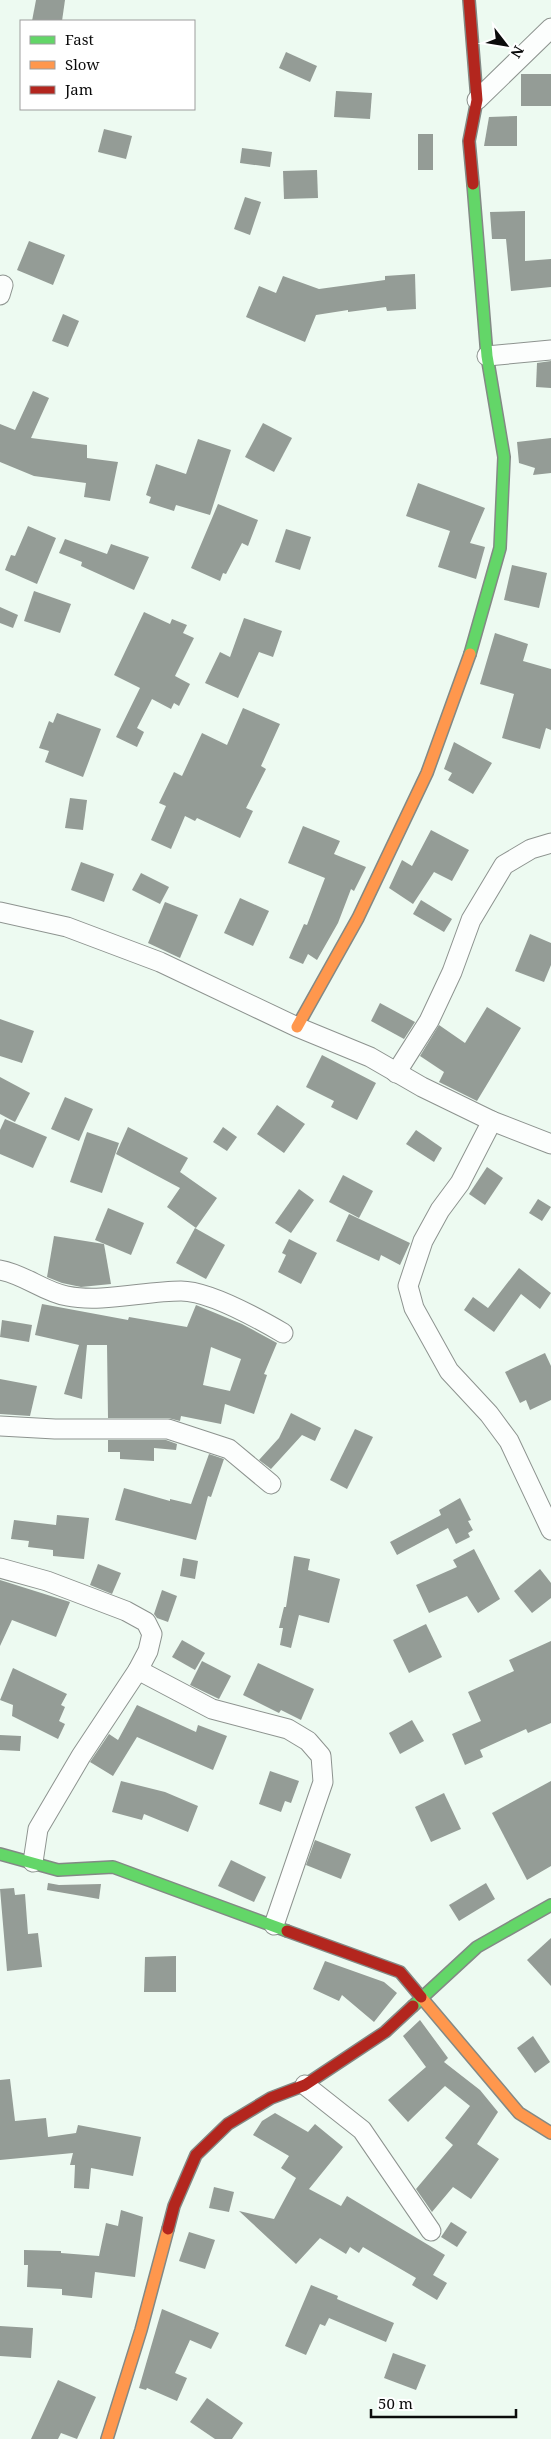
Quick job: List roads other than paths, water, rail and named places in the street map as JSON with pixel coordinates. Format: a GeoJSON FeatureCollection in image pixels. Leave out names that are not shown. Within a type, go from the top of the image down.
{"type":"FeatureCollection","features":[{"type":"Feature","properties":{"kind":"street"},"geometry":{"type":"LineString","coordinates":[[297,1027],[358,918],[427,773],[471,651],[500,548],[504,457],[487,356],[470,141],[477,100],[469,0]]}},
{"type":"Feature","properties":{"kind":"street"},"geometry":{"type":"LineString","coordinates":[[477,100],[551,28]]}},
{"type":"Feature","properties":{"kind":"street"},"geometry":{"type":"LineString","coordinates":[[487,356],[551,350]]}},
{"type":"Feature","properties":{"kind":"street"},"geometry":{"type":"LineString","coordinates":[[396,1073],[429,1021],[452,972],[471,920],[504,865],[531,849],[551,843]]}},
{"type":"Feature","properties":{"kind":"street"},"geometry":{"type":"LineString","coordinates":[[0,912],[67,927],[160,962],[297,1027],[370,1058],[492,1121],[551,1144]]}},
{"type":"Feature","properties":{"kind":"street"},"geometry":{"type":"LineString","coordinates":[[492,1121],[460,1183],[440,1210],[423,1241],[408,1286],[414,1308],[449,1371],[484,1408],[509,1441],[551,1530]]}},
{"type":"Feature","properties":{"kind":"street"},"geometry":{"type":"LineString","coordinates":[[0,1270],[11,1272],[67,1296],[99,1297],[184,1291],[208,1297],[259,1319],[283,1333]]}},
{"type":"Feature","properties":{"kind":"street"},"geometry":{"type":"LineString","coordinates":[[0,1426],[55,1429],[168,1429],[229,1449],[271,1484]]}},
{"type":"Feature","properties":{"kind":"street"},"geometry":{"type":"LineString","coordinates":[[0,1568],[47,1581],[126,1611],[146,1622],[152,1634],[148,1650],[138,1670],[81,1756],[38,1829],[33,1862]]}},
{"type":"Feature","properties":{"kind":"street"},"geometry":{"type":"LineString","coordinates":[[138,1670],[212,1709],[288,1729],[308,1741],[321,1756],[323,1782],[274,1925]]}},
{"type":"Feature","properties":{"kind":"street"},"geometry":{"type":"LineString","coordinates":[[0,1854],[58,1870],[113,1867],[400,1972],[519,2113],[551,2133]]}},
{"type":"Feature","properties":{"kind":"street"},"geometry":{"type":"LineString","coordinates":[[107,2439],[141,2330],[174,2206],[196,2155],[228,2124],[271,2098],[305,2085],[385,2032],[477,1947],[551,1905]]}},
{"type":"Feature","properties":{"kind":"street"},"geometry":{"type":"LineString","coordinates":[[305,2085],[362,2130],[431,2231]]}}]}
